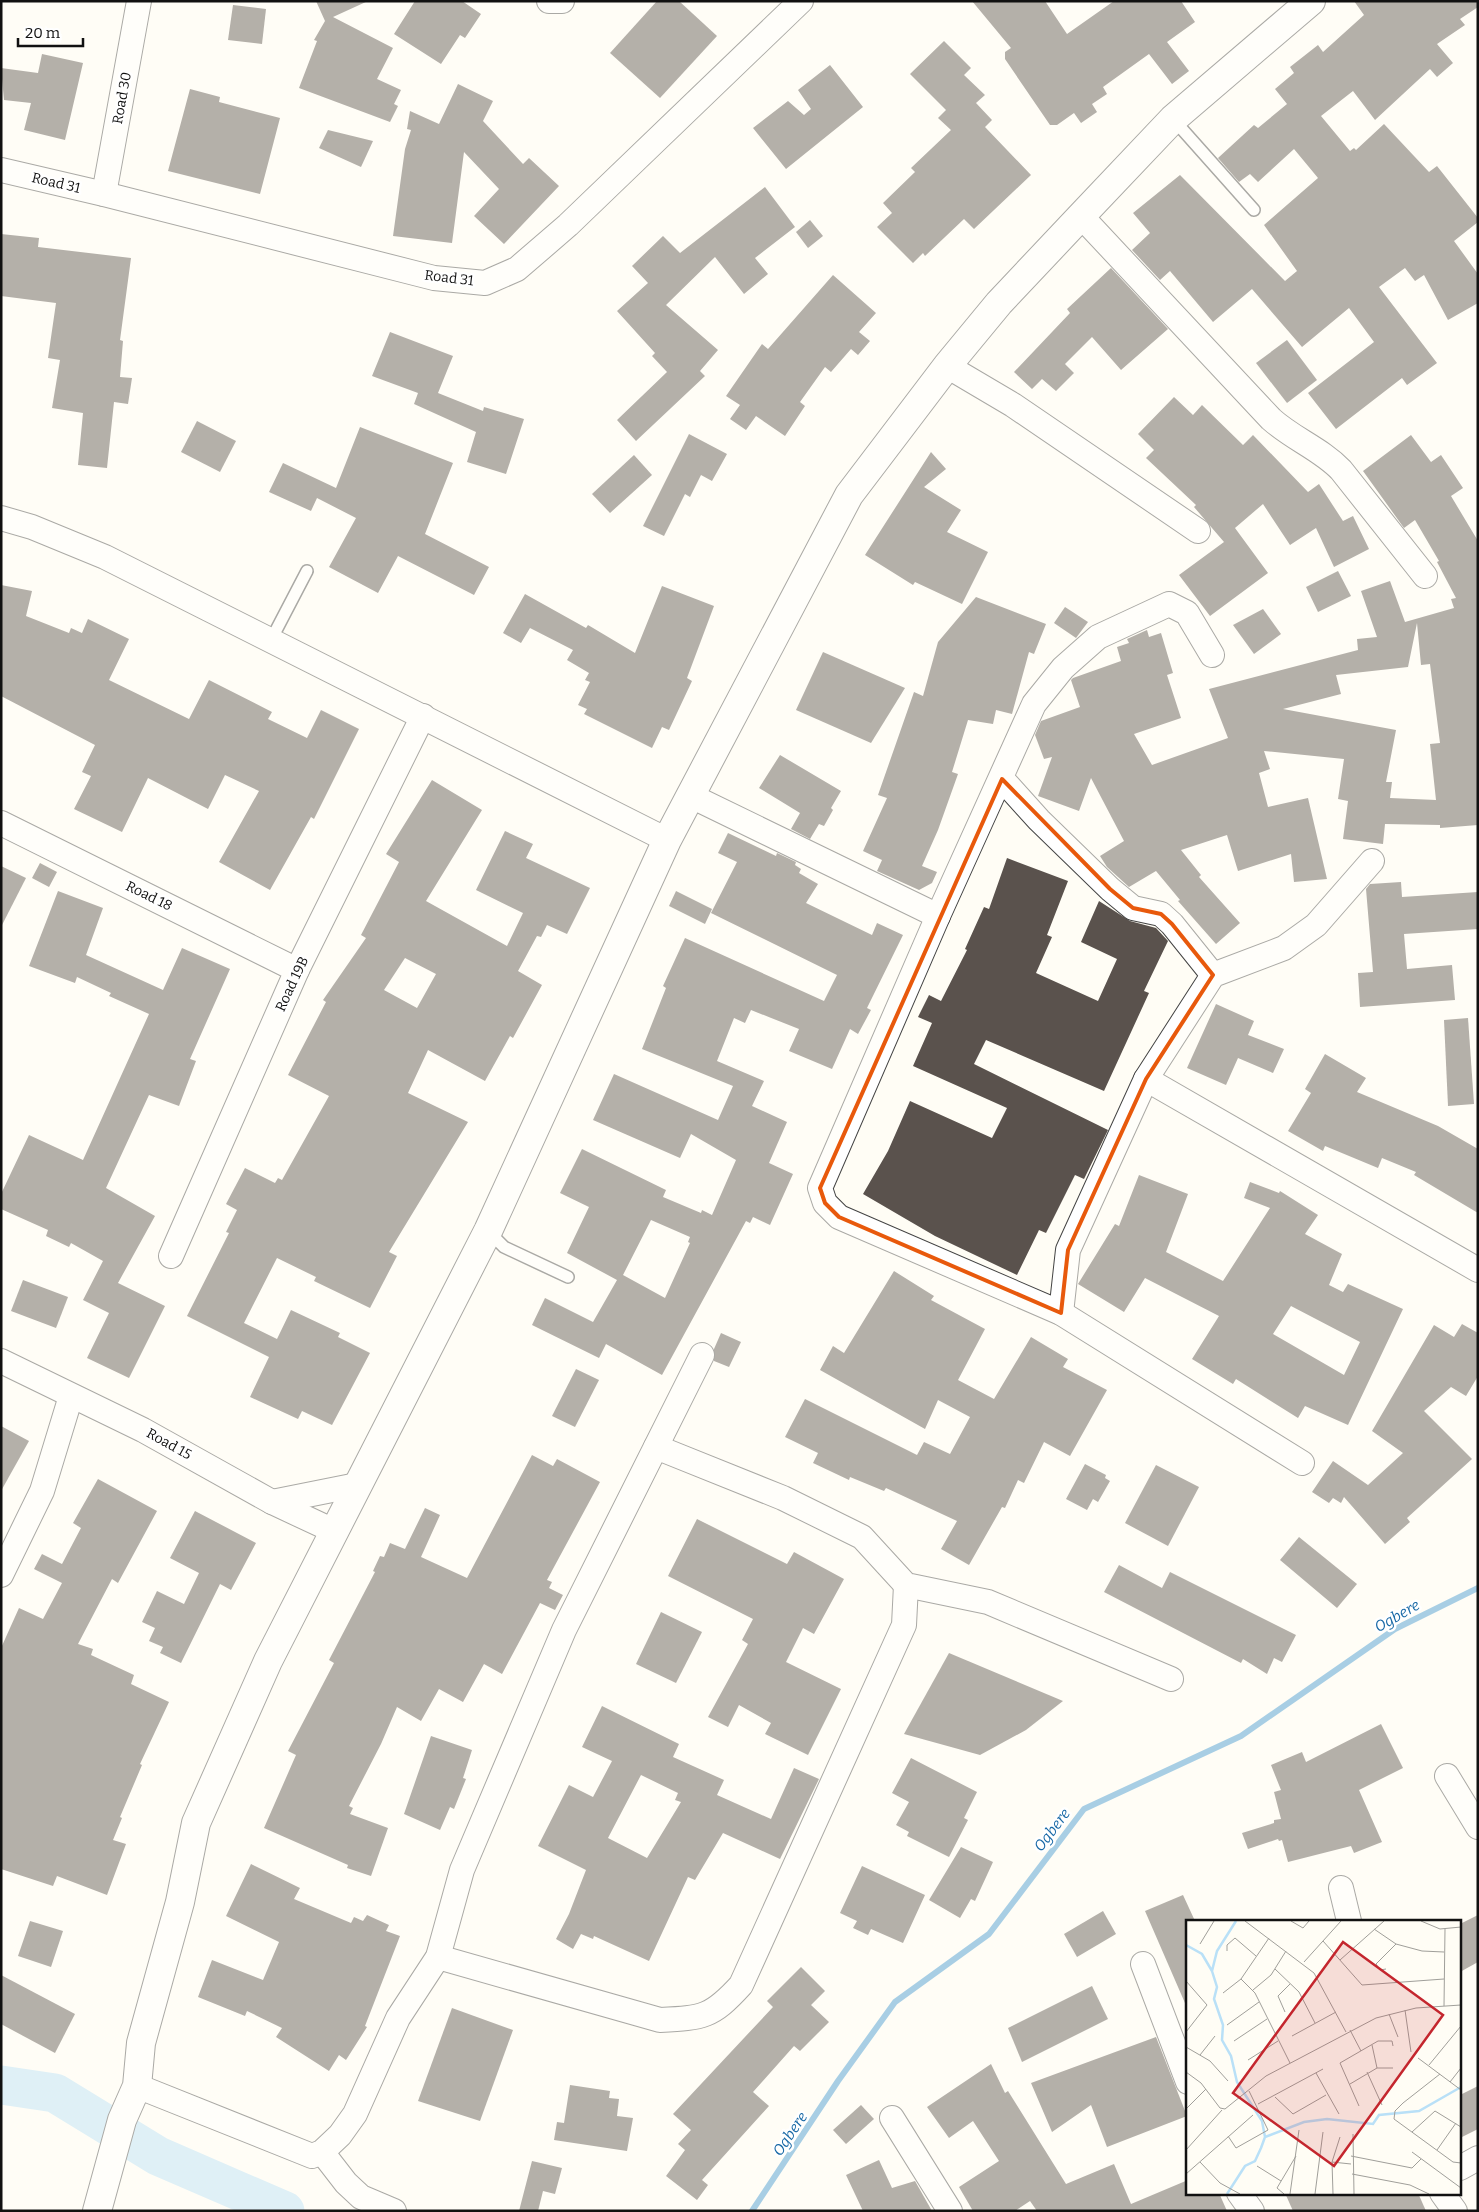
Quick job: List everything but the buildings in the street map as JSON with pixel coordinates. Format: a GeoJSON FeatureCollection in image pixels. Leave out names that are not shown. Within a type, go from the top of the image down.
{"type":"FeatureCollection","features":[{"type":"Feature","properties":{"kind":"street","name":"Road 30"},"geometry":{"type":"LineString","coordinates":[[104,194],[139,1]]}},
{"type":"Feature","properties":{"kind":"street"},"geometry":{"type":"LineString","coordinates":[[549,1],[562,1]]}},
{"type":"Feature","properties":{"kind":"street","name":"Road 31"},"geometry":{"type":"LineString","coordinates":[[1,170],[104,194],[434,278],[485,283],[517,269],[568,224],[801,1]]}},
{"type":"Feature","properties":{"kind":"street"},"geometry":{"type":"LineString","coordinates":[[97,2211],[122,2120],[132,2095],[140,2043],[180,1902],[196,1823],[268,1661],[488,1231],[666,840],[849,495],[947,366],[999,304],[1080,216],[1173,119],[1311,1]]}},
{"type":"Feature","properties":{"kind":"street"},"geometry":{"type":"LineString","coordinates":[[1080,216],[1271,420],[1287,433],[1331,459],[1425,576]]}},
{"type":"Feature","properties":{"kind":"street"},"geometry":{"type":"LineString","coordinates":[[947,366],[1013,405],[1198,531]]}},
{"type":"Feature","properties":{"kind":"street"},"geometry":{"type":"LineString","coordinates":[[1,518],[32,527],[105,557],[666,840]]}},
{"type":"Feature","properties":{"kind":"street"},"geometry":{"type":"LineString","coordinates":[[1212,655],[1187,614],[1169,604],[1098,637],[1063,668],[1034,704],[1002,779],[938,916],[820,1188],[825,1203],[839,1217],[1061,1313],[1302,1463]]}},
{"type":"Feature","properties":{"kind":"street","name":"Road 19B"},"geometry":{"type":"LineString","coordinates":[[171,1256],[298,970],[423,716]]}},
{"type":"Feature","properties":{"kind":"street"},"geometry":{"type":"LineString","coordinates":[[1002,779],[1039,820],[1110,889],[1133,908],[1161,914],[1213,975]]}},
{"type":"Feature","properties":{"kind":"street"},"geometry":{"type":"LineString","coordinates":[[689,795],[938,916]]}},
{"type":"Feature","properties":{"kind":"street","name":"Road 18"},"geometry":{"type":"LineString","coordinates":[[1,823],[298,970]]}},
{"type":"Feature","properties":{"kind":"street"},"geometry":{"type":"LineString","coordinates":[[1061,1313],[1068,1250],[1146,1079],[1213,975],[1284,948],[1316,926],[1372,860]]}},
{"type":"Feature","properties":{"kind":"street"},"geometry":{"type":"LineString","coordinates":[[1146,1079],[1478,1270]]}},
{"type":"Feature","properties":{"kind":"street"},"geometry":{"type":"LineString","coordinates":[[132,2095],[312,2156],[322,2152],[340,2135],[355,2114],[398,2018],[438,1957],[462,1870],[564,1630],[702,1355]]}},
{"type":"Feature","properties":{"kind":"street","name":"Road 15"},"geometry":{"type":"LineString","coordinates":[[1,1361],[142,1430],[272,1502],[334,1531]]}},
{"type":"Feature","properties":{"kind":"street"},"geometry":{"type":"LineString","coordinates":[[1,1575],[42,1490],[71,1396]]}},
{"type":"Feature","properties":{"kind":"street"},"geometry":{"type":"LineString","coordinates":[[656,1446],[783,1498],[862,1537],[906,1585],[988,1602],[1171,1679]]}},
{"type":"Feature","properties":{"kind":"street"},"geometry":{"type":"LineString","coordinates":[[272,1502],[357,1485]]}},
{"type":"Feature","properties":{"kind":"street"},"geometry":{"type":"LineString","coordinates":[[438,1957],[660,2020],[696,2018],[723,2005],[741,1985],[904,1625],[906,1585]]}},
{"type":"Feature","properties":{"kind":"street"},"geometry":{"type":"LineString","coordinates":[[1447,1776],[1478,1827]]}},
{"type":"Feature","properties":{"kind":"street"},"geometry":{"type":"LineString","coordinates":[[1341,1888],[1349,1920]]}},
{"type":"Feature","properties":{"kind":"street"},"geometry":{"type":"LineString","coordinates":[[1143,1964],[1186,2077]]}},
{"type":"Feature","properties":{"kind":"street"},"geometry":{"type":"LineString","coordinates":[[892,2118],[950,2211]]}},
{"type":"Feature","properties":{"kind":"street"},"geometry":{"type":"LineString","coordinates":[[322,2152],[346,2183],[361,2197],[394,2211]]}},
{"type":"Feature","properties":{"kind":"street"},"geometry":{"type":"LineString","coordinates":[[1462,2167],[1478,2158]]}},
{"type":"Feature","properties":{"kind":"street"},"geometry":{"type":"LineString","coordinates":[[1240,2194],[1252,2211]]}},
{"type":"Feature","properties":{"kind":"street"},"geometry":{"type":"LineString","coordinates":[[1443,2194],[1455,2211]]}},
{"type":"Feature","properties":{"kind":"lane"},"geometry":{"type":"LineString","coordinates":[[1173,119],[1254,210]]}},
{"type":"Feature","properties":{"kind":"lane"},"geometry":{"type":"LineString","coordinates":[[270,640],[307,571]]}},
{"type":"Feature","properties":{"kind":"lane"},"geometry":{"type":"LineString","coordinates":[[488,1231],[504,1247],[568,1277]]}},
{"type":"Feature","properties":{"kind":"highlighted area"},"geometry":{"type":"Polygon","coordinates":[[[1002,779],[1110,889],[1133,908],[1161,914],[1172,924],[1213,975],[1146,1079],[1068,1250],[1061,1313],[839,1217],[825,1203],[820,1188],[1002,779]]]}},
{"type":"Feature","properties":{"kind":"waterway","name":"Ogbere"},"geometry":{"type":"LineString","coordinates":[[752,2211],[838,2081],[895,2002],[989,1934],[1084,1809],[1241,1736],[1395,1629],[1478,1588]]}},
{"type":"Feature","properties":{"kind":"waterway"},"geometry":{"type":"LineString","coordinates":[[1,2085],[55,2093],[158,2156],[285,2211]]}}]}
